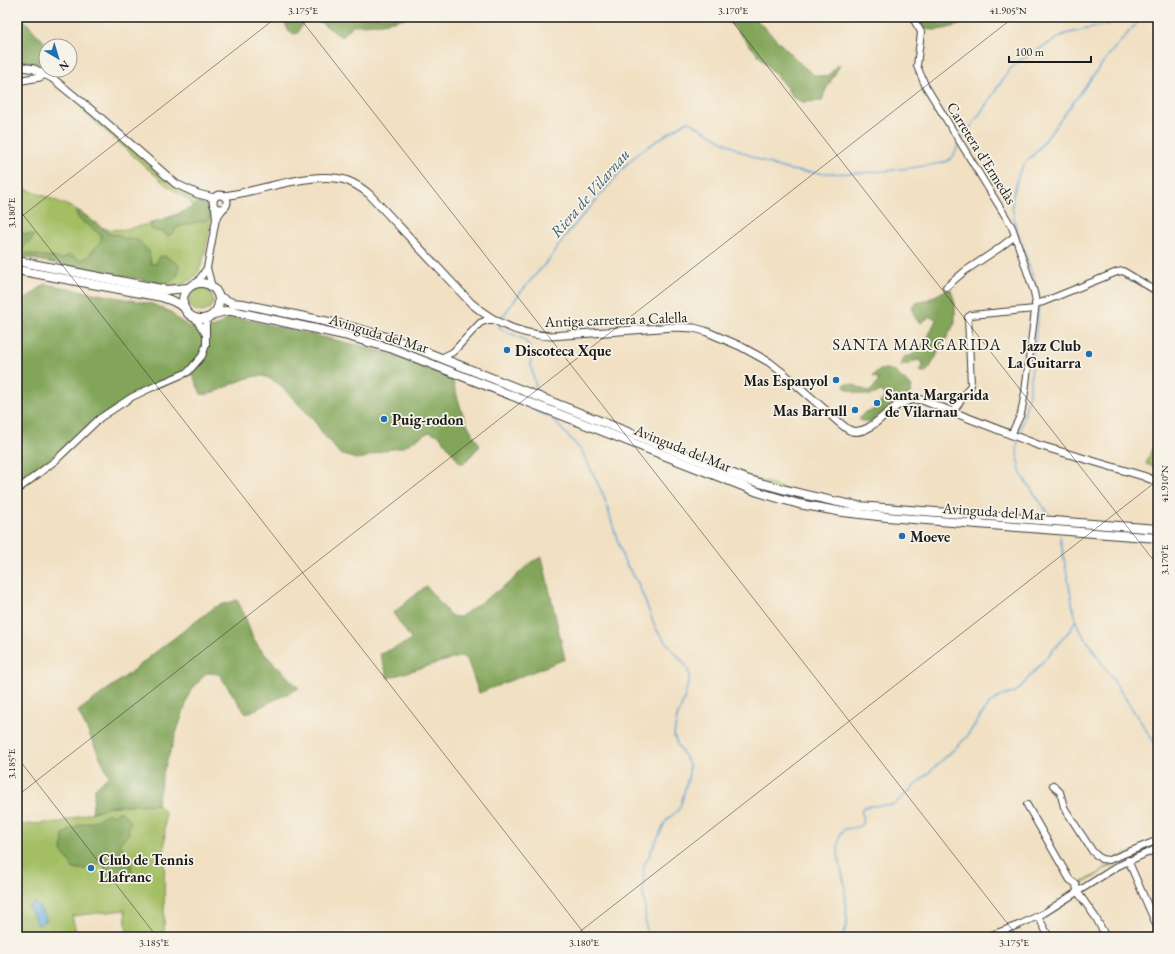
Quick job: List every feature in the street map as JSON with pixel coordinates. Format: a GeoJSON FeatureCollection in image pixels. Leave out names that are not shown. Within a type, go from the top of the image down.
{"type":"FeatureCollection","features":[{"type":"Feature","properties":{"kind":"main road"},"geometry":{"type":"LineString","coordinates":[[17,261],[166,290],[188,288],[197,283],[208,284],[217,291],[219,303],[211,315],[204,319],[194,318],[184,307],[173,300],[162,297],[17,270]]}},
{"type":"Feature","properties":{"kind":"main road"},"geometry":{"type":"LineString","coordinates":[[184,307],[183,297],[188,288]]}},
{"type":"Feature","properties":{"kind":"main road","name":"Avinguda del Mar"},"geometry":{"type":"LineString","coordinates":[[219,297],[232,303],[348,326],[393,339],[746,479],[822,499],[858,506],[1158,530]]}},
{"type":"Feature","properties":{"kind":"main road","name":"Avinguda del Mar"},"geometry":{"type":"LineString","coordinates":[[211,315],[226,310],[232,311],[344,335],[393,349],[580,421],[731,482],[799,504],[844,512],[887,517],[1158,538]]}},
{"type":"Feature","properties":{"kind":"street","name":"Carretera d'Ermedàs"},"geometry":{"type":"LineString","coordinates":[[912,17],[920,32],[917,66],[925,85],[1006,217],[1015,236],[1034,292],[1035,306],[1024,400],[1021,414],[1013,436]]}},
{"type":"Feature","properties":{"kind":"street"},"geometry":{"type":"LineString","coordinates":[[17,66],[38,71]]}},
{"type":"Feature","properties":{"kind":"street"},"geometry":{"type":"LineString","coordinates":[[17,81],[38,77]]}},
{"type":"Feature","properties":{"kind":"street"},"geometry":{"type":"LineString","coordinates":[[52,78],[82,101],[176,184],[198,194],[214,198],[220,195],[227,199],[227,204],[219,208],[207,268],[197,283]]}},
{"type":"Feature","properties":{"kind":"street","name":"Antiga carretera a Calella"},"geometry":{"type":"LineString","coordinates":[[224,196],[319,178],[328,177],[348,181],[369,194],[467,299],[495,320],[520,331],[551,336],[674,327],[694,328],[734,343],[769,362],[841,424],[852,431],[857,431],[868,427],[902,402],[915,399],[922,400],[1051,450],[1143,476],[1158,482]]}},
{"type":"Feature","properties":{"kind":"street"},"geometry":{"type":"LineString","coordinates":[[214,198],[213,203],[219,208]]}},
{"type":"Feature","properties":{"kind":"street"},"geometry":{"type":"LineString","coordinates":[[946,287],[966,270],[1015,236]]}},
{"type":"Feature","properties":{"kind":"street"},"geometry":{"type":"LineString","coordinates":[[207,268],[212,287]]}},
{"type":"Feature","properties":{"kind":"street"},"geometry":{"type":"LineString","coordinates":[[953,412],[971,385],[968,318],[971,315],[1035,306],[1117,272],[1123,271],[1158,292]]}},
{"type":"Feature","properties":{"kind":"street"},"geometry":{"type":"LineString","coordinates":[[441,358],[453,352],[480,322],[482,315],[479,309]]}},
{"type":"Feature","properties":{"kind":"street"},"geometry":{"type":"LineString","coordinates":[[17,490],[56,460],[100,418],[132,397],[188,372],[202,356],[206,345],[206,324],[211,315]]}},
{"type":"Feature","properties":{"kind":"street"},"geometry":{"type":"LineString","coordinates":[[194,318],[205,333]]}},
{"type":"Feature","properties":{"kind":"street"},"geometry":{"type":"LineString","coordinates":[[480,322],[495,320]]}},
{"type":"Feature","properties":{"kind":"street"},"geometry":{"type":"LineString","coordinates":[[453,352],[453,359],[461,366]]}},
{"type":"Feature","properties":{"kind":"street"},"geometry":{"type":"LineString","coordinates":[[1053,785],[1060,792],[1064,807],[1074,823],[1094,852],[1101,859],[1110,860],[1158,840]]}},
{"type":"Feature","properties":{"kind":"street"},"geometry":{"type":"LineString","coordinates":[[1028,805],[1059,863],[1070,881],[1076,884],[1076,889],[1096,918],[1106,937]]}},
{"type":"Feature","properties":{"kind":"street"},"geometry":{"type":"LineString","coordinates":[[986,937],[995,936],[1038,916],[1076,889],[1128,860],[1158,848]]}},
{"type":"Feature","properties":{"kind":"street"},"geometry":{"type":"LineString","coordinates":[[1128,860],[1158,929]]}},
{"type":"Feature","properties":{"kind":"street"},"geometry":{"type":"LineString","coordinates":[[1038,916],[1049,937]]}},
{"type":"Feature","properties":{"kind":"green space"},"geometry":{"type":"Polygon","coordinates":[[[17,17],[21,17],[41,38],[38,38],[38,67],[17,60],[17,17]]]}},
{"type":"Feature","properties":{"kind":"green space"},"geometry":{"type":"Polygon","coordinates":[[[282,17],[407,17],[381,23],[353,25],[342,37],[324,25],[313,20],[307,21],[302,25],[298,33],[294,34],[289,32],[282,17]]]}},
{"type":"Feature","properties":{"kind":"green space"},"geometry":{"type":"Polygon","coordinates":[[[723,17],[754,17],[814,75],[826,77],[837,65],[840,65],[825,91],[822,101],[803,102],[792,97],[787,88],[735,28],[723,17]]]}},
{"type":"Feature","properties":{"kind":"green space"},"geometry":{"type":"Polygon","coordinates":[[[916,17],[978,17],[945,29],[931,30],[924,29],[916,17]]]}},
{"type":"Feature","properties":{"kind":"green space"},"geometry":{"type":"Polygon","coordinates":[[[84,106],[169,181],[207,200],[213,207],[203,260],[196,275],[191,280],[176,285],[165,284],[17,256],[17,186],[71,207],[101,227],[112,230],[149,224],[192,207],[190,201],[167,186],[81,109],[84,106]]]}},
{"type":"Feature","properties":{"kind":"green space"},"geometry":{"type":"Polygon","coordinates":[[[199,203],[206,206],[209,210],[210,218],[207,220],[177,227],[174,232],[168,236],[163,232],[152,230],[150,228],[152,222],[165,219],[199,203]]]}},
{"type":"Feature","properties":{"kind":"green space"},"geometry":{"type":"Polygon","coordinates":[[[77,210],[109,234],[119,235],[125,239],[137,239],[149,251],[151,264],[156,264],[159,257],[162,256],[167,257],[179,265],[176,277],[165,284],[17,256],[17,229],[24,234],[32,234],[34,236],[23,249],[22,251],[24,253],[62,259],[69,255],[82,260],[85,258],[98,245],[101,235],[79,219],[76,213],[77,210]]]}},
{"type":"Feature","properties":{"kind":"green space"},"geometry":{"type":"Polygon","coordinates":[[[45,284],[152,304],[171,312],[177,319],[192,328],[200,329],[215,327],[227,319],[239,318],[366,347],[399,357],[450,378],[453,382],[466,422],[480,446],[464,463],[460,463],[439,435],[429,432],[403,447],[382,451],[364,458],[356,459],[340,454],[323,434],[314,420],[279,384],[271,379],[262,376],[255,376],[213,393],[201,394],[192,374],[147,391],[104,417],[17,493],[17,305],[45,284]]]}},
{"type":"Feature","properties":{"kind":"green space"},"geometry":{"type":"Polygon","coordinates":[[[201,288],[210,291],[213,300],[210,309],[201,312],[192,309],[189,300],[192,291],[201,288]]]}},
{"type":"Feature","properties":{"kind":"green space"},"geometry":{"type":"Polygon","coordinates":[[[948,289],[951,289],[955,304],[955,323],[929,369],[925,373],[920,371],[923,366],[918,360],[901,366],[904,357],[912,355],[921,348],[936,320],[929,317],[921,323],[915,318],[912,306],[915,303],[925,301],[948,289]]]}},
{"type":"Feature","properties":{"kind":"green space"},"geometry":{"type":"Polygon","coordinates":[[[222,301],[351,330],[400,345],[627,434],[817,500],[1158,532],[1158,535],[860,511],[818,504],[775,493],[729,478],[481,379],[393,346],[222,307],[222,301]]]}},
{"type":"Feature","properties":{"kind":"green space"},"geometry":{"type":"Polygon","coordinates":[[[880,370],[893,370],[912,387],[910,394],[897,401],[870,423],[860,420],[859,419],[865,412],[874,410],[884,398],[885,394],[881,391],[872,395],[853,392],[844,387],[845,384],[852,384],[864,390],[871,391],[879,380],[873,376],[880,370]]]}},
{"type":"Feature","properties":{"kind":"green space"},"geometry":{"type":"Polygon","coordinates":[[[1158,434],[1158,471],[1155,467],[1146,464],[1158,434]]]}},
{"type":"Feature","properties":{"kind":"green space"},"geometry":{"type":"Polygon","coordinates":[[[542,557],[565,659],[479,693],[467,659],[461,656],[388,678],[380,654],[408,642],[411,639],[393,613],[426,586],[449,614],[460,617],[510,582],[531,562],[542,557]]]}},
{"type":"Feature","properties":{"kind":"green space"},"geometry":{"type":"Polygon","coordinates":[[[237,600],[245,616],[253,639],[263,652],[299,688],[246,714],[219,674],[206,673],[190,692],[163,773],[157,804],[113,806],[92,812],[95,788],[109,776],[78,711],[215,607],[237,600]]]}},
{"type":"Feature","properties":{"kind":"green space","name":"Club de Tennis Llafranc"},"geometry":{"type":"Polygon","coordinates":[[[157,804],[165,812],[164,937],[127,937],[125,910],[72,916],[77,935],[72,937],[17,937],[17,825],[60,822],[113,806],[157,804]]]}},
{"type":"Feature","properties":{"kind":"green space"},"geometry":{"type":"Polygon","coordinates":[[[121,811],[131,821],[128,828],[129,834],[119,843],[128,858],[132,870],[117,883],[105,874],[108,868],[102,863],[92,864],[85,869],[73,869],[70,862],[62,852],[63,834],[81,824],[90,823],[107,814],[113,815],[121,811]]]}},
{"type":"Feature","properties":{"kind":"green space"},"geometry":{"type":"Polygon","coordinates":[[[1158,841],[1158,845],[1109,867],[1078,887],[1084,881],[1101,872],[1116,859],[1158,841]]]}},
{"type":"Feature","properties":{"kind":"water"},"geometry":{"type":"Polygon","coordinates":[[[36,902],[47,920],[38,925],[28,907],[36,902]]]}},
{"type":"Feature","properties":{"kind":"waterway","name":"Riera de Vilarnau"},"geometry":{"type":"LineString","coordinates":[[961,141],[1009,70],[1022,59],[1065,34],[1109,24],[1116,19],[1126,17]]}},
{"type":"Feature","properties":{"kind":"waterway"},"geometry":{"type":"LineString","coordinates":[[1040,299],[1016,227],[1012,207],[1013,196],[1019,173],[1024,164],[1037,151],[1108,56],[1142,17]]}},
{"type":"Feature","properties":{"kind":"waterway","name":"Riera de Vilarnau"},"geometry":{"type":"LineString","coordinates":[[501,319],[520,293],[551,257],[566,235],[627,164],[638,153],[686,122],[695,125],[736,149],[757,159],[784,169],[805,172],[867,173],[942,163],[951,158],[959,144]]}},
{"type":"Feature","properties":{"kind":"waterway"},"geometry":{"type":"LineString","coordinates":[[1020,435],[1029,393],[1039,306]]}},
{"type":"Feature","properties":{"kind":"waterway","name":"Riera de Vilarnau"},"geometry":{"type":"LineString","coordinates":[[499,326],[501,329],[523,339],[530,347],[531,366],[536,387]]}},
{"type":"Feature","properties":{"kind":"waterway"},"geometry":{"type":"LineString","coordinates":[[532,407],[537,412],[550,416],[581,450],[603,494],[624,561],[638,583],[656,629],[685,664],[690,675],[684,700],[677,717],[674,735],[677,744],[689,764],[689,774],[681,804],[678,810],[666,821],[644,866],[643,894],[646,937]]}},
{"type":"Feature","properties":{"kind":"waterway"},"geometry":{"type":"LineString","coordinates":[[1018,440],[1017,449],[1019,468],[1022,476],[1048,513]]}},
{"type":"Feature","properties":{"kind":"waterway"},"geometry":{"type":"LineString","coordinates":[[1060,537],[1078,627],[1158,748]]}},
{"type":"Feature","properties":{"kind":"waterway"},"geometry":{"type":"LineString","coordinates":[[844,937],[847,923],[845,886],[838,854],[839,837],[841,833],[845,829],[858,827],[862,824],[862,809],[864,807],[895,804],[965,739],[989,704],[1001,696],[1014,693],[1020,688],[1071,629],[1076,619]]}},
{"type":"Feature","properties":{"kind":"place","name":"Discoteca Xque"},"geometry":{"type":"Point","coordinates":[507,350]}},
{"type":"Feature","properties":{"kind":"place","name":"Jazz Club La Guitarra"},"geometry":{"type":"Point","coordinates":[1089,354]}},
{"type":"Feature","properties":{"kind":"place","name":"Mas Espanyol"},"geometry":{"type":"Point","coordinates":[836,380]}},
{"type":"Feature","properties":{"kind":"place","name":"Santa Margarida de Vilarnau"},"geometry":{"type":"Point","coordinates":[877,403]}},
{"type":"Feature","properties":{"kind":"place","name":"Mas Barrull"},"geometry":{"type":"Point","coordinates":[855,410]}},
{"type":"Feature","properties":{"kind":"place","name":"Puig-rodon"},"geometry":{"type":"Point","coordinates":[384,419]}},
{"type":"Feature","properties":{"kind":"place","name":"Moeve"},"geometry":{"type":"Point","coordinates":[902,536]}},
{"type":"Feature","properties":{"kind":"place","name":"Club de Tennis Llafranc"},"geometry":{"type":"Point","coordinates":[91,868]}},
{"type":"Feature","properties":{"kind":"district","name":"SANTA MARGARIDA"},"geometry":{"type":"Point","coordinates":[917,344]}}]}
